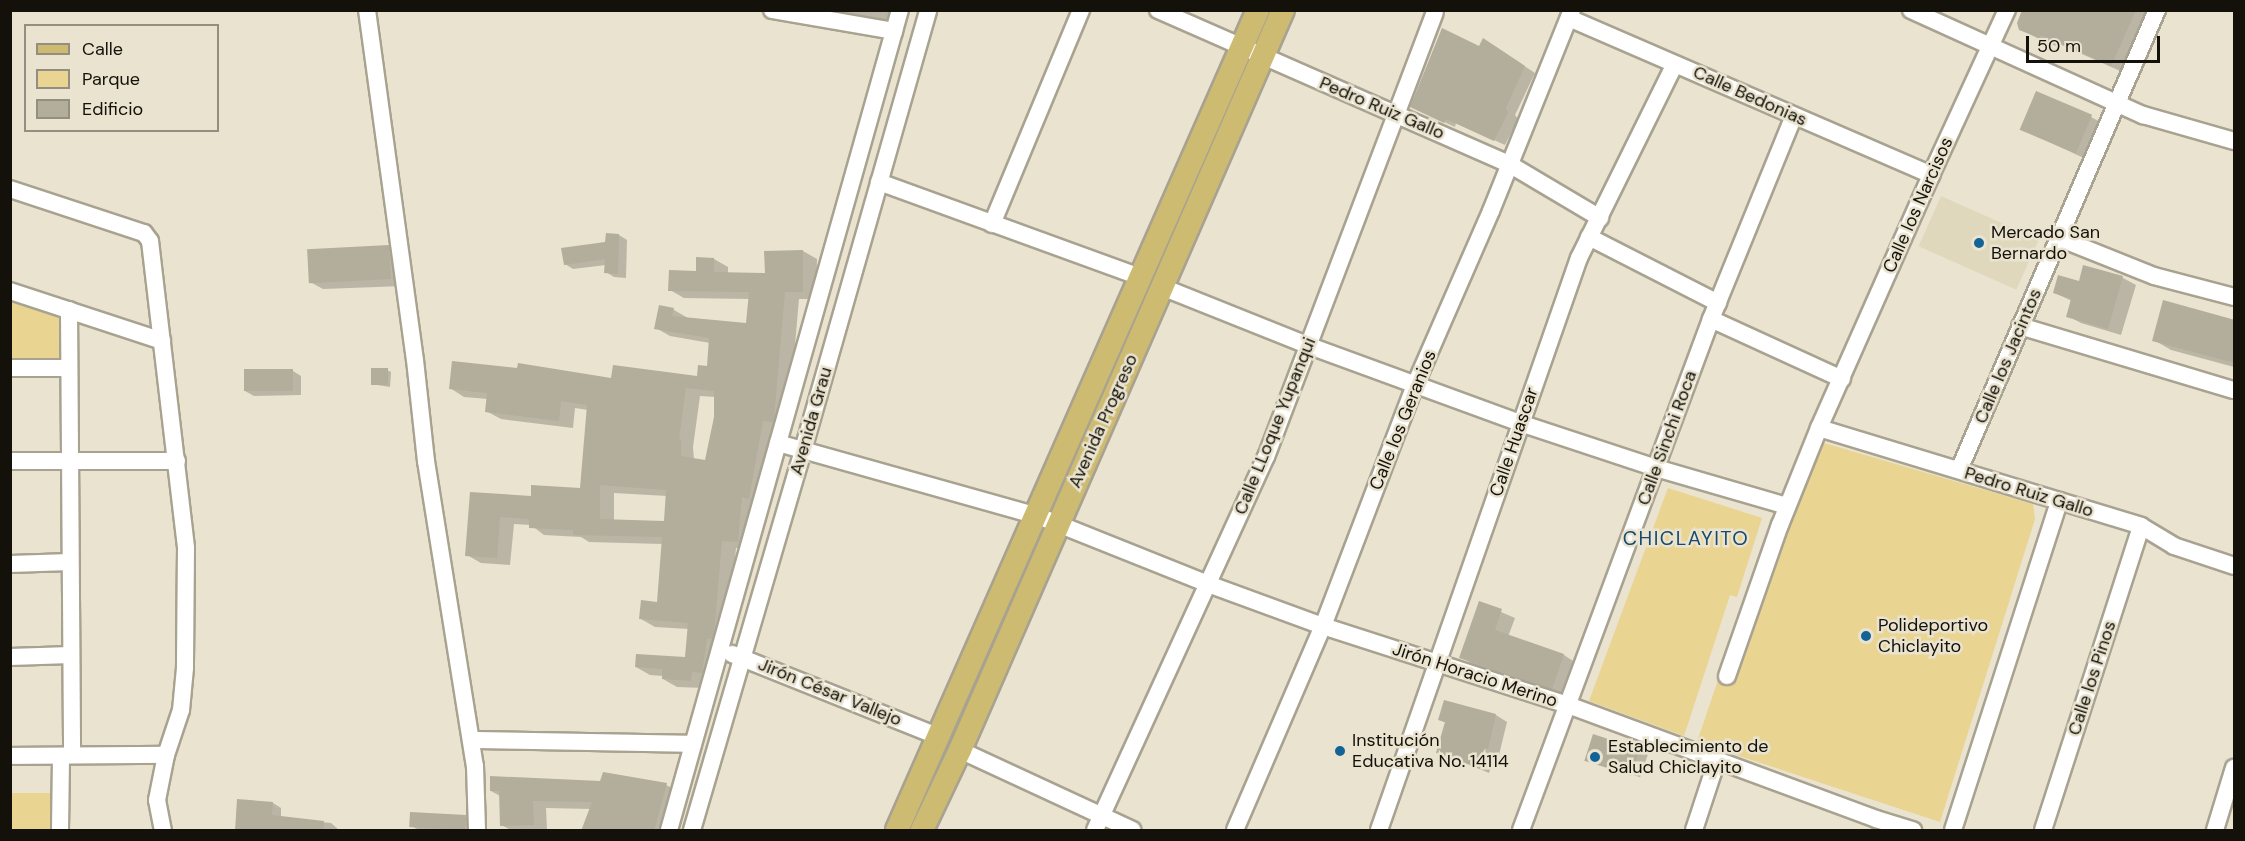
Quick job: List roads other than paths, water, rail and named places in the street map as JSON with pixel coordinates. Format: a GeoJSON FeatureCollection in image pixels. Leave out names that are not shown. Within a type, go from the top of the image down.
{"type":"FeatureCollection","features":[{"type":"Feature","properties":{"kind":"main road","name":"Avenida Progreso"},"geometry":{"type":"LineString","coordinates":[[922,831],[960,750],[1140,277],[1258,10]]}},
{"type":"Feature","properties":{"kind":"main road","name":"Avenida Progreso"},"geometry":{"type":"LineString","coordinates":[[897,831],[939,737],[1162,287],[1283,10]]}},
{"type":"Feature","properties":{"kind":"street"},"geometry":{"type":"LineString","coordinates":[[367,10],[415,360],[426,461],[475,766],[477,831]]}},
{"type":"Feature","properties":{"kind":"street"},"geometry":{"type":"LineString","coordinates":[[772,10],[894,31]]}},
{"type":"Feature","properties":{"kind":"street","name":"Avenida Grau"},"geometry":{"type":"LineString","coordinates":[[669,831],[900,10]]}},
{"type":"Feature","properties":{"kind":"street","name":"Avenida Grau"},"geometry":{"type":"LineString","coordinates":[[692,831],[928,10]]}},
{"type":"Feature","properties":{"kind":"street"},"geometry":{"type":"LineString","coordinates":[[992,224],[1081,10]]}},
{"type":"Feature","properties":{"kind":"street","name":"Pedro Ruiz Gallo"},"geometry":{"type":"LineString","coordinates":[[1158,10],[1509,164],[1600,218]]}},
{"type":"Feature","properties":{"kind":"street"},"geometry":{"type":"LineString","coordinates":[[1911,10],[2143,115],[2235,141]]}},
{"type":"Feature","properties":{"kind":"street","name":"Calle los Narcisos"},"geometry":{"type":"LineString","coordinates":[[1727,676],[1787,506],[1930,175],[2007,10]]}},
{"type":"Feature","properties":{"kind":"street","name":"Calle los Jacintos"},"geometry":{"type":"LineString","coordinates":[[1959,470],[2157,10]]}},
{"type":"Feature","properties":{"kind":"street","name":"Calle LLoque Yupanqui"},"geometry":{"type":"LineString","coordinates":[[1098,824],[1266,457],[1435,13]]}},
{"type":"Feature","properties":{"kind":"street","name":"Calle Bedonias"},"geometry":{"type":"LineString","coordinates":[[1571,14],[1675,64],[1930,175]]}},
{"type":"Feature","properties":{"kind":"street","name":"Calle los Geranios"},"geometry":{"type":"LineString","coordinates":[[1235,831],[1323,626],[1415,386],[1571,14]]}},
{"type":"Feature","properties":{"kind":"street","name":"Calle Huascar"},"geometry":{"type":"LineString","coordinates":[[1379,831],[1439,664],[1520,423],[1589,237],[1675,64]]}},
{"type":"Feature","properties":{"kind":"street","name":"Calle Sinchi Roca"},"geometry":{"type":"LineString","coordinates":[[1521,831],[1711,319],[1794,116]]}},
{"type":"Feature","properties":{"kind":"street"},"geometry":{"type":"LineString","coordinates":[[879,182],[1140,277]]}},
{"type":"Feature","properties":{"kind":"street"},"geometry":{"type":"LineString","coordinates":[[10,189],[144,233],[150,241],[186,548],[186,659],[181,710],[166,755],[157,800],[163,831]]}},
{"type":"Feature","properties":{"kind":"street"},"geometry":{"type":"LineString","coordinates":[[1589,237],[1718,303]]}},
{"type":"Feature","properties":{"kind":"street"},"geometry":{"type":"LineString","coordinates":[[2059,238],[2154,276],[2235,297]]}},
{"type":"Feature","properties":{"kind":"street"},"geometry":{"type":"LineString","coordinates":[[1162,287],[1307,345],[1520,423],[1656,468],[1787,506]]}},
{"type":"Feature","properties":{"kind":"street"},"geometry":{"type":"LineString","coordinates":[[10,291],[162,341]]}},
{"type":"Feature","properties":{"kind":"street"},"geometry":{"type":"LineString","coordinates":[[60,831],[71,655],[69,310]]}},
{"type":"Feature","properties":{"kind":"street"},"geometry":{"type":"LineString","coordinates":[[1711,319],[1842,380]]}},
{"type":"Feature","properties":{"kind":"street"},"geometry":{"type":"LineString","coordinates":[[2020,326],[2235,390]]}},
{"type":"Feature","properties":{"kind":"street"},"geometry":{"type":"LineString","coordinates":[[10,368],[69,368]]}},
{"type":"Feature","properties":{"kind":"street","name":"Pedro Ruiz Gallo"},"geometry":{"type":"LineString","coordinates":[[1820,428],[2141,526],[2174,546],[2235,566]]}},
{"type":"Feature","properties":{"kind":"street","name":"Jirón Horacio Merino"},"geometry":{"type":"LineString","coordinates":[[778,442],[1047,520],[1208,584],[1323,626],[1568,705],[1717,760],[1874,825],[1913,831]]}},
{"type":"Feature","properties":{"kind":"street"},"geometry":{"type":"LineString","coordinates":[[10,461],[177,461]]}},
{"type":"Feature","properties":{"kind":"street"},"geometry":{"type":"LineString","coordinates":[[1953,831],[2059,501]]}},
{"type":"Feature","properties":{"kind":"street","name":"Calle los Pinos"},"geometry":{"type":"LineString","coordinates":[[2043,831],[2141,526]]}},
{"type":"Feature","properties":{"kind":"street"},"geometry":{"type":"LineString","coordinates":[[10,564],[70,562]]}},
{"type":"Feature","properties":{"kind":"street","name":"Jirón César Vallejo"},"geometry":{"type":"LineString","coordinates":[[720,651],[742,656],[939,737]]}},
{"type":"Feature","properties":{"kind":"street"},"geometry":{"type":"LineString","coordinates":[[10,657],[71,655]]}},
{"type":"Feature","properties":{"kind":"street"},"geometry":{"type":"LineString","coordinates":[[471,740],[693,744]]}},
{"type":"Feature","properties":{"kind":"street"},"geometry":{"type":"LineString","coordinates":[[960,750],[1098,824],[1132,831]]}},
{"type":"Feature","properties":{"kind":"street"},"geometry":{"type":"LineString","coordinates":[[10,756],[166,755]]}},
{"type":"Feature","properties":{"kind":"street"},"geometry":{"type":"LineString","coordinates":[[1694,831],[1717,760]]}},
{"type":"Feature","properties":{"kind":"street"},"geometry":{"type":"LineString","coordinates":[[2215,831],[2235,768]]}},
{"type":"Feature","properties":{"kind":"place","name":"Mercado San Bernardo"},"geometry":{"type":"Point","coordinates":[1979,243]}},
{"type":"Feature","properties":{"kind":"place","name":"Polideportivo Chiclayito"},"geometry":{"type":"Point","coordinates":[1866,636]}},
{"type":"Feature","properties":{"kind":"place","name":"Institución Educativa No. 14114"},"geometry":{"type":"Point","coordinates":[1340,751]}},
{"type":"Feature","properties":{"kind":"place","name":"Establecimiento de Salud Chiclayito"},"geometry":{"type":"Point","coordinates":[1595,757]}},
{"type":"Feature","properties":{"kind":"district","name":"CHICLAYITO"},"geometry":{"type":"Point","coordinates":[1686,538]}}]}
